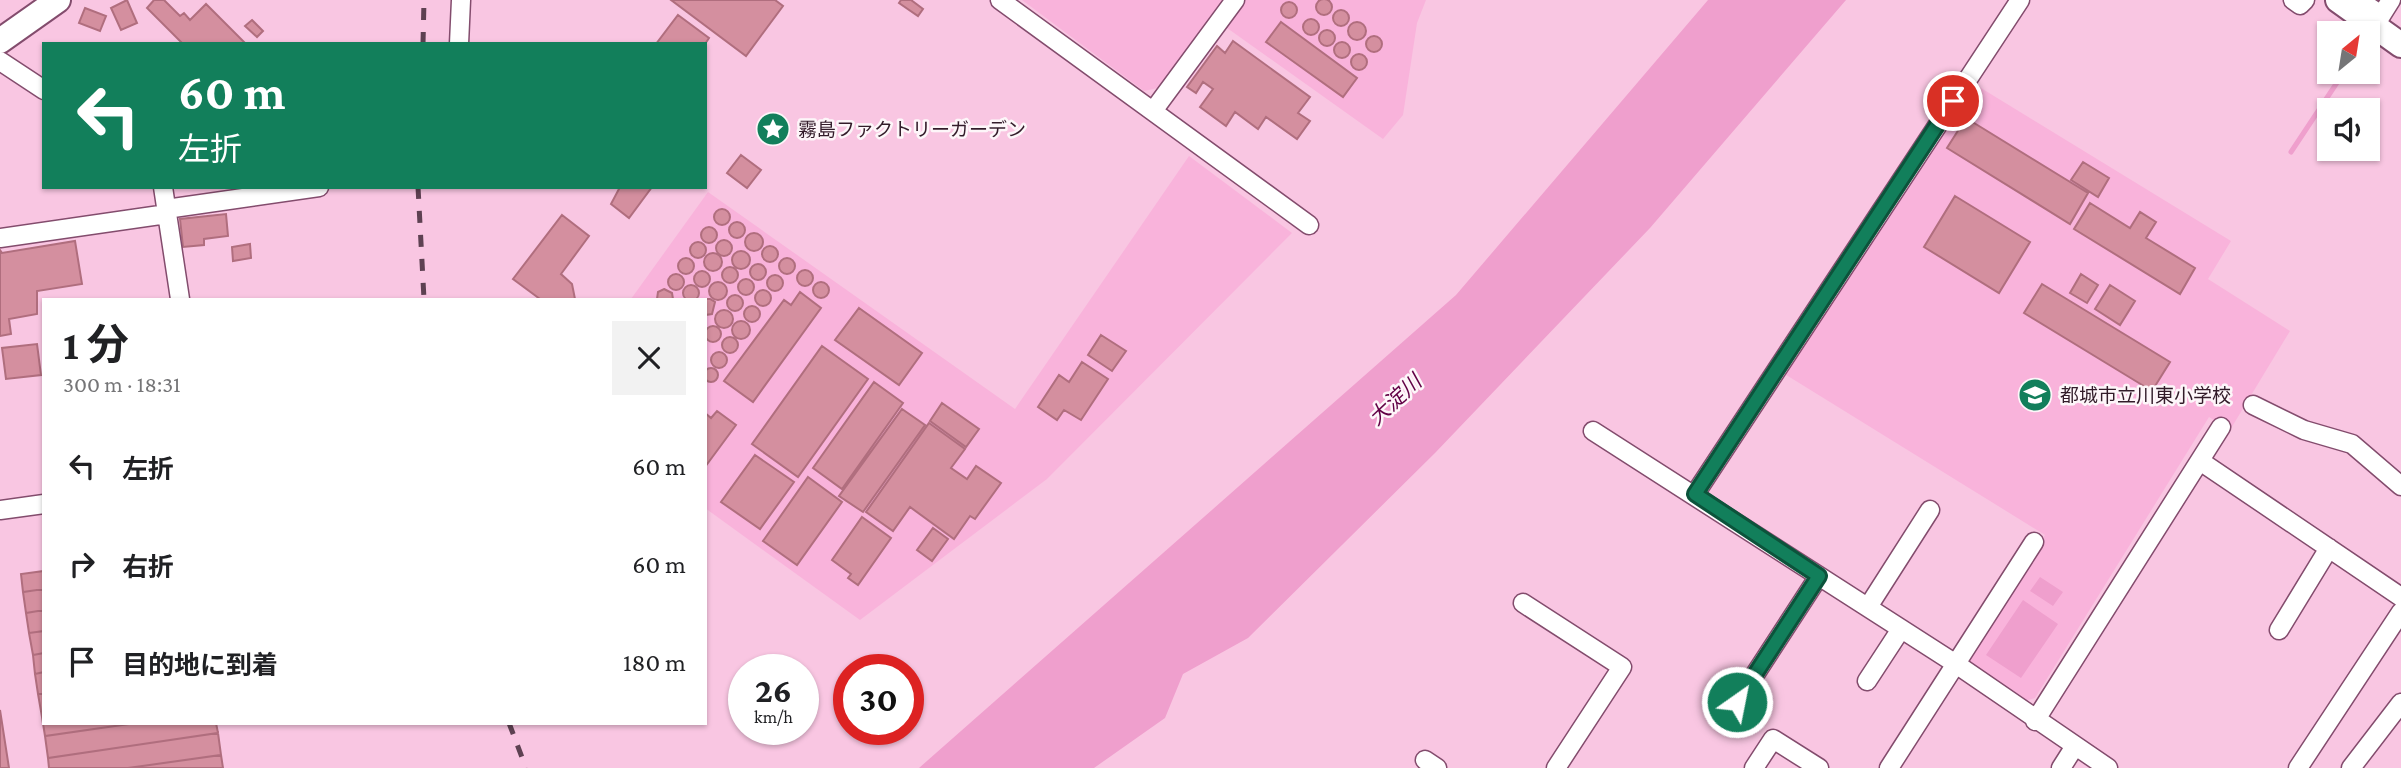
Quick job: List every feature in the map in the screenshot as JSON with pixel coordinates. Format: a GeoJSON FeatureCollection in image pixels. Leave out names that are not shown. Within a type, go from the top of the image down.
{"type":"FeatureCollection","features":[{"type":"Feature","properties":{"kind":"street"},"geometry":{"type":"LineString","coordinates":[[0,41],[58,0]]}},
{"type":"Feature","properties":{"kind":"street"},"geometry":{"type":"LineString","coordinates":[[459,42],[461,0]]}},
{"type":"Feature","properties":{"kind":"street"},"geometry":{"type":"LineString","coordinates":[[1000,0],[1309,225]]}},
{"type":"Feature","properties":{"kind":"street"},"geometry":{"type":"LineString","coordinates":[[1153,111],[1235,0]]}},
{"type":"Feature","properties":{"kind":"street"},"geometry":{"type":"LineString","coordinates":[[1695,494],[2020,0]]}},
{"type":"Feature","properties":{"kind":"street"},"geometry":{"type":"LineString","coordinates":[[2293,0],[2300,5],[2305,0]]}},
{"type":"Feature","properties":{"kind":"street"},"geometry":{"type":"LineString","coordinates":[[2337,0],[2382,14]]}},
{"type":"Feature","properties":{"kind":"street"},"geometry":{"type":"LineString","coordinates":[[2359,0],[2382,14],[2401,45]]}},
{"type":"Feature","properties":{"kind":"street"},"geometry":{"type":"LineString","coordinates":[[0,61],[42,89]]}},
{"type":"Feature","properties":{"kind":"street"},"geometry":{"type":"LineString","coordinates":[[163,189],[180,298]]}},
{"type":"Feature","properties":{"kind":"street"},"geometry":{"type":"LineString","coordinates":[[0,238],[306,189]]}},
{"type":"Feature","properties":{"kind":"street"},"geometry":{"type":"LineString","coordinates":[[2253,405],[2304,430],[2352,444],[2371,457],[2401,486]]}},
{"type":"Feature","properties":{"kind":"street"},"geometry":{"type":"LineString","coordinates":[[2035,721],[2221,427]]}},
{"type":"Feature","properties":{"kind":"street"},"geometry":{"type":"LineString","coordinates":[[1594,431],[1956,664],[2035,721],[2108,768]]}},
{"type":"Feature","properties":{"kind":"street"},"geometry":{"type":"LineString","coordinates":[[2200,461],[2401,597]]}},
{"type":"Feature","properties":{"kind":"street"},"geometry":{"type":"LineString","coordinates":[[0,510],[42,504]]}},
{"type":"Feature","properties":{"kind":"street"},"geometry":{"type":"LineString","coordinates":[[1868,607],[1930,510]]}},
{"type":"Feature","properties":{"kind":"street"},"geometry":{"type":"LineString","coordinates":[[1889,768],[2034,541]]}},
{"type":"Feature","properties":{"kind":"street"},"geometry":{"type":"LineString","coordinates":[[2279,630],[2329,548]]}},
{"type":"Feature","properties":{"kind":"street"},"geometry":{"type":"LineString","coordinates":[[1737,702],[1819,576]]}},
{"type":"Feature","properties":{"kind":"street"},"geometry":{"type":"LineString","coordinates":[[1523,603],[1622,667],[1556,768]]}},
{"type":"Feature","properties":{"kind":"street"},"geometry":{"type":"LineString","coordinates":[[2298,768],[2401,612]]}},
{"type":"Feature","properties":{"kind":"street"},"geometry":{"type":"LineString","coordinates":[[1867,681],[1902,629]]}},
{"type":"Feature","properties":{"kind":"street"},"geometry":{"type":"LineString","coordinates":[[2351,768],[2401,703]]}},
{"type":"Feature","properties":{"kind":"street"},"geometry":{"type":"LineString","coordinates":[[1754,768],[1773,739],[1819,768]]}},
{"type":"Feature","properties":{"kind":"street"},"geometry":{"type":"LineString","coordinates":[[2061,768],[2075,746]]}},
{"type":"Feature","properties":{"kind":"shaded area"},"geometry":{"type":"Polygon","coordinates":[[[1022,0],[1426,0],[1417,23],[1403,115],[1383,139],[1213,18],[1162,87],[1144,91],[1022,0]]]}},
{"type":"Feature","properties":{"kind":"shaded area","name":"都城市立川東小学校"},"geometry":{"type":"Polygon","coordinates":[[[1976,85],[2231,241],[2208,279],[2290,331],[2230,430],[2209,417],[2035,698],[2025,701],[1966,661],[2045,535],[1783,373],[1976,85]]]}},
{"type":"Feature","properties":{"kind":"shaded area"},"geometry":{"type":"Polygon","coordinates":[[[1189,156],[1292,233],[1047,479],[860,620],[707,509],[707,298],[632,298],[708,192],[1015,409],[1189,156]]]}},
{"type":"Feature","properties":{"kind":"water","name":"大淀川"},"geometry":{"type":"Polygon","coordinates":[[[1708,0],[1846,0],[1650,228],[1435,453],[1248,638],[1183,674],[1165,718],[1094,768],[919,768],[1456,295],[1708,0]]]}},
{"type":"Feature","properties":{"kind":"water"},"geometry":{"type":"Polygon","coordinates":[[[2040,577],[2063,592],[2053,606],[2030,591],[2040,577]]]}},
{"type":"Feature","properties":{"kind":"water"},"geometry":{"type":"Polygon","coordinates":[[[2023,600],[2058,624],[2021,678],[1986,655],[2023,600]]]}},
{"type":"Feature","properties":{"kind":"building"},"geometry":{"type":"Polygon","coordinates":[[[1321,-1],[1327,-1],[1332,7],[1330,13],[1321,15],[1316,10],[1316,4],[1321,-1]]]}},
{"type":"Feature","properties":{"kind":"building"},"geometry":{"type":"Polygon","coordinates":[[[127,0],[137,23],[121,30],[111,8],[127,0]]]}},
{"type":"Feature","properties":{"kind":"building"},"geometry":{"type":"Polygon","coordinates":[[[154,0],[164,0],[180,16],[184,13],[190,20],[206,4],[244,42],[181,42],[147,8],[154,0]]]}},
{"type":"Feature","properties":{"kind":"building"},"geometry":{"type":"Polygon","coordinates":[[[671,0],[775,0],[783,6],[746,56],[671,0]]]}},
{"type":"Feature","properties":{"kind":"building"},"geometry":{"type":"Polygon","coordinates":[[[901,0],[911,0],[923,9],[918,16],[899,3],[901,0]]]}},
{"type":"Feature","properties":{"kind":"building"},"geometry":{"type":"Polygon","coordinates":[[[1286,2],[1292,2],[1297,10],[1295,16],[1286,18],[1281,13],[1281,7],[1286,2]]]}},
{"type":"Feature","properties":{"kind":"building"},"geometry":{"type":"Polygon","coordinates":[[[85,8],[106,16],[100,31],[79,23],[85,8]]]}},
{"type":"Feature","properties":{"kind":"building"},"geometry":{"type":"Polygon","coordinates":[[[1338,10],[1344,10],[1349,18],[1347,24],[1338,26],[1333,21],[1333,15],[1338,10]]]}},
{"type":"Feature","properties":{"kind":"building"},"geometry":{"type":"Polygon","coordinates":[[[678,15],[709,38],[706,42],[658,42],[678,15]]]}},
{"type":"Feature","properties":{"kind":"building"},"geometry":{"type":"Polygon","coordinates":[[[1308,19],[1314,19],[1319,27],[1317,33],[1308,35],[1303,30],[1303,24],[1308,19]]]}},
{"type":"Feature","properties":{"kind":"building"},"geometry":{"type":"Polygon","coordinates":[[[252,20],[263,31],[257,37],[245,26],[252,20]]]}},
{"type":"Feature","properties":{"kind":"building"},"geometry":{"type":"Polygon","coordinates":[[[1281,22],[1357,78],[1343,97],[1266,42],[1281,22]]]}},
{"type":"Feature","properties":{"kind":"building"},"geometry":{"type":"Polygon","coordinates":[[[1357,22],[1363,25],[1366,31],[1363,37],[1357,40],[1351,37],[1348,31],[1351,25],[1357,22]]]}},
{"type":"Feature","properties":{"kind":"building"},"geometry":{"type":"Polygon","coordinates":[[[1324,30],[1330,30],[1335,38],[1333,44],[1324,46],[1319,41],[1319,35],[1324,30]]]}},
{"type":"Feature","properties":{"kind":"building"},"geometry":{"type":"Polygon","coordinates":[[[1371,36],[1377,36],[1382,44],[1380,50],[1371,52],[1366,47],[1366,41],[1371,36]]]}},
{"type":"Feature","properties":{"kind":"building"},"geometry":{"type":"Polygon","coordinates":[[[1233,41],[1310,97],[1298,113],[1310,121],[1297,139],[1266,117],[1258,129],[1235,112],[1226,126],[1200,107],[1213,89],[1203,82],[1196,93],[1187,87],[1217,46],[1225,53],[1233,41]]]}},
{"type":"Feature","properties":{"kind":"building"},"geometry":{"type":"Polygon","coordinates":[[[1339,42],[1345,42],[1350,50],[1348,56],[1339,58],[1334,53],[1334,47],[1339,42]]]}},
{"type":"Feature","properties":{"kind":"building"},"geometry":{"type":"Polygon","coordinates":[[[1356,54],[1362,54],[1367,62],[1365,68],[1356,70],[1351,65],[1351,59],[1356,54]]]}},
{"type":"Feature","properties":{"kind":"building"},"geometry":{"type":"Polygon","coordinates":[[[1966,118],[2088,193],[2070,224],[1947,148],[1966,118]]]}},
{"type":"Feature","properties":{"kind":"building"},"geometry":{"type":"Polygon","coordinates":[[[741,155],[761,170],[747,188],[727,173],[741,155]]]}},
{"type":"Feature","properties":{"kind":"building"},"geometry":{"type":"Polygon","coordinates":[[[2083,162],[2109,178],[2098,197],[2071,180],[2083,162]]]}},
{"type":"Feature","properties":{"kind":"building"},"geometry":{"type":"Polygon","coordinates":[[[619,189],[651,189],[629,218],[611,204],[619,189]]]}},
{"type":"Feature","properties":{"kind":"building"},"geometry":{"type":"Polygon","coordinates":[[[1955,196],[2030,242],[1999,293],[1924,247],[1955,196]]]}},
{"type":"Feature","properties":{"kind":"building"},"geometry":{"type":"Polygon","coordinates":[[[2090,203],[2130,228],[2140,212],[2156,222],[2146,238],[2195,268],[2180,294],[2074,229],[2090,203]]]}},
{"type":"Feature","properties":{"kind":"building"},"geometry":{"type":"Polygon","coordinates":[[[719,209],[725,209],[730,217],[728,223],[719,225],[714,220],[714,214],[719,209]]]}},
{"type":"Feature","properties":{"kind":"building"},"geometry":{"type":"Polygon","coordinates":[[[226,214],[228,236],[204,239],[204,245],[183,247],[180,219],[226,214]]]}},
{"type":"Feature","properties":{"kind":"building"},"geometry":{"type":"Polygon","coordinates":[[[562,215],[589,236],[561,274],[572,284],[575,298],[539,298],[513,279],[562,215]]]}},
{"type":"Feature","properties":{"kind":"building"},"geometry":{"type":"Polygon","coordinates":[[[734,222],[740,222],[745,230],[743,236],[734,238],[729,233],[729,227],[734,222]]]}},
{"type":"Feature","properties":{"kind":"building"},"geometry":{"type":"Polygon","coordinates":[[[706,227],[712,227],[717,235],[715,241],[706,243],[701,238],[701,232],[706,227]]]}},
{"type":"Feature","properties":{"kind":"building"},"geometry":{"type":"Polygon","coordinates":[[[754,233],[760,236],[763,242],[760,248],[754,251],[748,248],[745,242],[748,236],[754,233]]]}},
{"type":"Feature","properties":{"kind":"building"},"geometry":{"type":"Polygon","coordinates":[[[721,240],[727,240],[732,248],[730,254],[721,256],[716,251],[716,245],[721,240]]]}},
{"type":"Feature","properties":{"kind":"building"},"geometry":{"type":"Polygon","coordinates":[[[75,241],[82,284],[37,291],[37,314],[9,319],[11,334],[0,336],[0,250],[2,253],[75,241]]]}},
{"type":"Feature","properties":{"kind":"building"},"geometry":{"type":"Polygon","coordinates":[[[695,242],[701,242],[706,250],[704,256],[695,258],[690,253],[690,247],[695,242]]]}},
{"type":"Feature","properties":{"kind":"building"},"geometry":{"type":"Polygon","coordinates":[[[250,244],[251,258],[233,261],[232,247],[250,244]]]}},
{"type":"Feature","properties":{"kind":"building"},"geometry":{"type":"Polygon","coordinates":[[[767,246],[773,246],[778,254],[776,260],[767,262],[762,257],[762,251],[767,246]]]}},
{"type":"Feature","properties":{"kind":"building"},"geometry":{"type":"Polygon","coordinates":[[[741,251],[747,254],[750,260],[747,266],[741,269],[735,266],[732,260],[735,254],[741,251]]]}},
{"type":"Feature","properties":{"kind":"building"},"geometry":{"type":"Polygon","coordinates":[[[713,253],[719,256],[722,262],[719,268],[713,271],[707,268],[704,262],[707,256],[713,253]]]}},
{"type":"Feature","properties":{"kind":"building"},"geometry":{"type":"Polygon","coordinates":[[[683,258],[689,258],[694,266],[692,272],[683,274],[678,269],[678,263],[683,258]]]}},
{"type":"Feature","properties":{"kind":"building"},"geometry":{"type":"Polygon","coordinates":[[[784,258],[790,258],[795,266],[793,272],[784,274],[779,269],[779,263],[784,258]]]}},
{"type":"Feature","properties":{"kind":"building"},"geometry":{"type":"Polygon","coordinates":[[[755,264],[761,264],[766,272],[764,278],[755,280],[750,275],[750,269],[755,264]]]}},
{"type":"Feature","properties":{"kind":"building"},"geometry":{"type":"Polygon","coordinates":[[[727,267],[733,267],[738,275],[736,281],[727,283],[722,278],[722,272],[727,267]]]}},
{"type":"Feature","properties":{"kind":"building"},"geometry":{"type":"Polygon","coordinates":[[[802,270],[808,270],[813,278],[811,284],[802,286],[797,281],[797,275],[802,270]]]}},
{"type":"Feature","properties":{"kind":"building"},"geometry":{"type":"Polygon","coordinates":[[[699,271],[705,271],[710,279],[708,285],[699,287],[694,282],[694,276],[699,271]]]}},
{"type":"Feature","properties":{"kind":"building"},"geometry":{"type":"Polygon","coordinates":[[[673,274],[679,274],[684,282],[682,288],[673,290],[668,285],[668,279],[673,274]]]}},
{"type":"Feature","properties":{"kind":"building"},"geometry":{"type":"Polygon","coordinates":[[[2081,274],[2098,285],[2087,303],[2070,293],[2081,274]]]}},
{"type":"Feature","properties":{"kind":"building"},"geometry":{"type":"Polygon","coordinates":[[[772,275],[778,275],[783,283],[781,289],[772,291],[767,286],[767,280],[772,275]]]}},
{"type":"Feature","properties":{"kind":"building"},"geometry":{"type":"Polygon","coordinates":[[[743,279],[749,279],[754,287],[752,293],[743,295],[738,290],[738,284],[743,279]]]}},
{"type":"Feature","properties":{"kind":"building"},"geometry":{"type":"Polygon","coordinates":[[[718,282],[724,285],[727,291],[724,297],[718,300],[712,297],[709,291],[712,285],[718,282]]]}},
{"type":"Feature","properties":{"kind":"building"},"geometry":{"type":"Polygon","coordinates":[[[818,282],[824,282],[829,290],[827,296],[818,298],[813,293],[813,287],[818,282]]]}},
{"type":"Feature","properties":{"kind":"building"},"geometry":{"type":"Polygon","coordinates":[[[2042,284],[2170,362],[2152,391],[2024,313],[2042,284]]]}},
{"type":"Feature","properties":{"kind":"building"},"geometry":{"type":"Polygon","coordinates":[[[691,285],[698,290],[697,298],[685,298],[685,287],[691,285]]]}},
{"type":"Feature","properties":{"kind":"building"},"geometry":{"type":"Polygon","coordinates":[[[2110,285],[2135,301],[2120,325],[2095,309],[2110,285]]]}},
{"type":"Feature","properties":{"kind":"building"},"geometry":{"type":"Polygon","coordinates":[[[664,289],[672,293],[673,298],[657,298],[658,292],[664,289]]]}},
{"type":"Feature","properties":{"kind":"building"},"geometry":{"type":"Polygon","coordinates":[[[760,290],[766,290],[771,298],[769,304],[760,306],[755,301],[755,295],[760,290]]]}},
{"type":"Feature","properties":{"kind":"building"},"geometry":{"type":"Polygon","coordinates":[[[800,292],[821,308],[753,402],[724,381],[784,300],[791,305],[800,292]]]}},
{"type":"Feature","properties":{"kind":"building"},"geometry":{"type":"Polygon","coordinates":[[[732,295],[738,295],[743,303],[741,309],[732,311],[727,306],[727,300],[732,295]]]}},
{"type":"Feature","properties":{"kind":"building"},"geometry":{"type":"Polygon","coordinates":[[[707,299],[715,302],[712,314],[707,315],[707,299]]]}},
{"type":"Feature","properties":{"kind":"building"},"geometry":{"type":"Polygon","coordinates":[[[749,306],[755,306],[760,314],[758,320],[749,322],[744,317],[744,311],[749,306]]]}},
{"type":"Feature","properties":{"kind":"building"},"geometry":{"type":"Polygon","coordinates":[[[859,308],[922,353],[899,385],[835,340],[859,308]]]}},
{"type":"Feature","properties":{"kind":"building"},"geometry":{"type":"Polygon","coordinates":[[[724,310],[730,313],[733,319],[730,325],[724,328],[718,325],[715,319],[718,313],[724,310]]]}},
{"type":"Feature","properties":{"kind":"building"},"geometry":{"type":"Polygon","coordinates":[[[741,321],[747,324],[750,330],[747,336],[741,339],[735,336],[732,330],[735,324],[741,321]]]}},
{"type":"Feature","properties":{"kind":"building"},"geometry":{"type":"Polygon","coordinates":[[[710,326],[716,326],[721,331],[721,337],[716,342],[707,340],[707,328],[710,326]]]}},
{"type":"Feature","properties":{"kind":"building"},"geometry":{"type":"Polygon","coordinates":[[[1101,335],[1126,351],[1112,371],[1088,355],[1101,335]]]}},
{"type":"Feature","properties":{"kind":"building"},"geometry":{"type":"Polygon","coordinates":[[[727,337],[733,337],[738,345],[736,351],[727,353],[722,348],[722,342],[727,337]]]}},
{"type":"Feature","properties":{"kind":"building"},"geometry":{"type":"Polygon","coordinates":[[[37,344],[41,375],[6,379],[2,348],[37,344]]]}},
{"type":"Feature","properties":{"kind":"building"},"geometry":{"type":"Polygon","coordinates":[[[822,346],[868,379],[798,477],[752,444],[822,346]]]}},
{"type":"Feature","properties":{"kind":"building"},"geometry":{"type":"Polygon","coordinates":[[[716,352],[722,352],[727,360],[725,366],[716,368],[711,363],[711,357],[716,352]]]}},
{"type":"Feature","properties":{"kind":"building"},"geometry":{"type":"Polygon","coordinates":[[[1082,362],[1108,379],[1081,420],[1064,410],[1057,420],[1038,407],[1059,375],[1069,382],[1082,362]]]}},
{"type":"Feature","properties":{"kind":"building"},"geometry":{"type":"Polygon","coordinates":[[[708,368],[714,368],[718,372],[718,378],[714,382],[707,381],[708,368]]]}},
{"type":"Feature","properties":{"kind":"building"},"geometry":{"type":"Polygon","coordinates":[[[874,382],[903,403],[842,489],[813,468],[874,382]]]}},
{"type":"Feature","properties":{"kind":"building"},"geometry":{"type":"Polygon","coordinates":[[[942,403],[979,429],[966,447],[930,421],[942,403]]]}},
{"type":"Feature","properties":{"kind":"building"},"geometry":{"type":"Polygon","coordinates":[[[902,409],[925,425],[863,512],[839,496],[902,409]]]}},
{"type":"Feature","properties":{"kind":"building"},"geometry":{"type":"Polygon","coordinates":[[[717,411],[736,425],[707,464],[707,415],[711,418],[717,411]]]}},
{"type":"Feature","properties":{"kind":"building"},"geometry":{"type":"Polygon","coordinates":[[[929,423],[965,449],[951,468],[967,479],[976,466],[1001,483],[975,519],[970,516],[954,539],[910,507],[893,531],[866,512],[929,423]]]}},
{"type":"Feature","properties":{"kind":"building"},"geometry":{"type":"Polygon","coordinates":[[[755,455],[794,482],[760,529],[721,502],[755,455]]]}},
{"type":"Feature","properties":{"kind":"building"},"geometry":{"type":"Polygon","coordinates":[[[808,477],[842,502],[797,565],[763,541],[808,477]]]}},
{"type":"Feature","properties":{"kind":"building"},"geometry":{"type":"Polygon","coordinates":[[[862,517],[891,538],[858,585],[848,578],[851,574],[832,560],[862,517]]]}},
{"type":"Feature","properties":{"kind":"building"},"geometry":{"type":"Polygon","coordinates":[[[933,528],[948,539],[932,561],[917,550],[933,528]]]}},
{"type":"Feature","properties":{"kind":"building"},"geometry":{"type":"Polygon","coordinates":[[[42,571],[42,589],[23,592],[21,574],[42,571]]]}},
{"type":"Feature","properties":{"kind":"building"},"geometry":{"type":"Polygon","coordinates":[[[42,589],[42,610],[26,613],[23,592],[42,589]]]}},
{"type":"Feature","properties":{"kind":"building"},"geometry":{"type":"Polygon","coordinates":[[[42,610],[42,631],[29,633],[26,613],[42,610]]]}},
{"type":"Feature","properties":{"kind":"building"},"geometry":{"type":"Polygon","coordinates":[[[42,631],[42,653],[33,655],[29,633],[42,631]]]}},
{"type":"Feature","properties":{"kind":"building"},"geometry":{"type":"Polygon","coordinates":[[[42,653],[42,672],[35,674],[33,655],[42,653]]]}},
{"type":"Feature","properties":{"kind":"building"},"geometry":{"type":"Polygon","coordinates":[[[42,672],[42,694],[38,694],[35,674],[42,672]]]}},
{"type":"Feature","properties":{"kind":"building"},"geometry":{"type":"Polygon","coordinates":[[[38,694],[42,694],[42,717],[38,694]]]}},
{"type":"Feature","properties":{"kind":"building"},"geometry":{"type":"Polygon","coordinates":[[[0,710],[9,768],[0,768],[0,710]]]}},
{"type":"Feature","properties":{"kind":"building"},"geometry":{"type":"Polygon","coordinates":[[[43,725],[122,725],[45,736],[43,725]]]}},
{"type":"Feature","properties":{"kind":"building"},"geometry":{"type":"Polygon","coordinates":[[[122,725],[216,725],[218,733],[48,758],[45,736],[122,725]]]}},
{"type":"Feature","properties":{"kind":"building"},"geometry":{"type":"Polygon","coordinates":[[[218,733],[221,755],[128,768],[49,768],[48,758],[218,733]]]}},
{"type":"Feature","properties":{"kind":"building"},"geometry":{"type":"Polygon","coordinates":[[[221,755],[223,768],[128,768],[221,755]]]}},
{"type":"Feature","properties":{"kind":"waterway"},"geometry":{"type":"LineString","coordinates":[[2291,152],[2336,84]]}},
{"type":"Feature","properties":{"kind":"railway"},"geometry":{"type":"LineString","coordinates":[[423,42],[424,0]]}},
{"type":"Feature","properties":{"kind":"railway"},"geometry":{"type":"LineString","coordinates":[[418,189],[424,298]]}},
{"type":"Feature","properties":{"kind":"railway"},"geometry":{"type":"LineString","coordinates":[[510,725],[526,768]]}},
{"type":"Feature","properties":{"kind":"place","name":"霧島ファクトリーガーデン"},"geometry":{"type":"Point","coordinates":[773,129]}},
{"type":"Feature","properties":{"kind":"place","name":"都城市立川東小学校"},"geometry":{"type":"Point","coordinates":[2035,395]}},
{"type":"Feature","properties":{"kind":"route"},"geometry":{"type":"LineString","coordinates":[[1737,702],[1819,576],[1695,494],[1953,101]]}}]}
